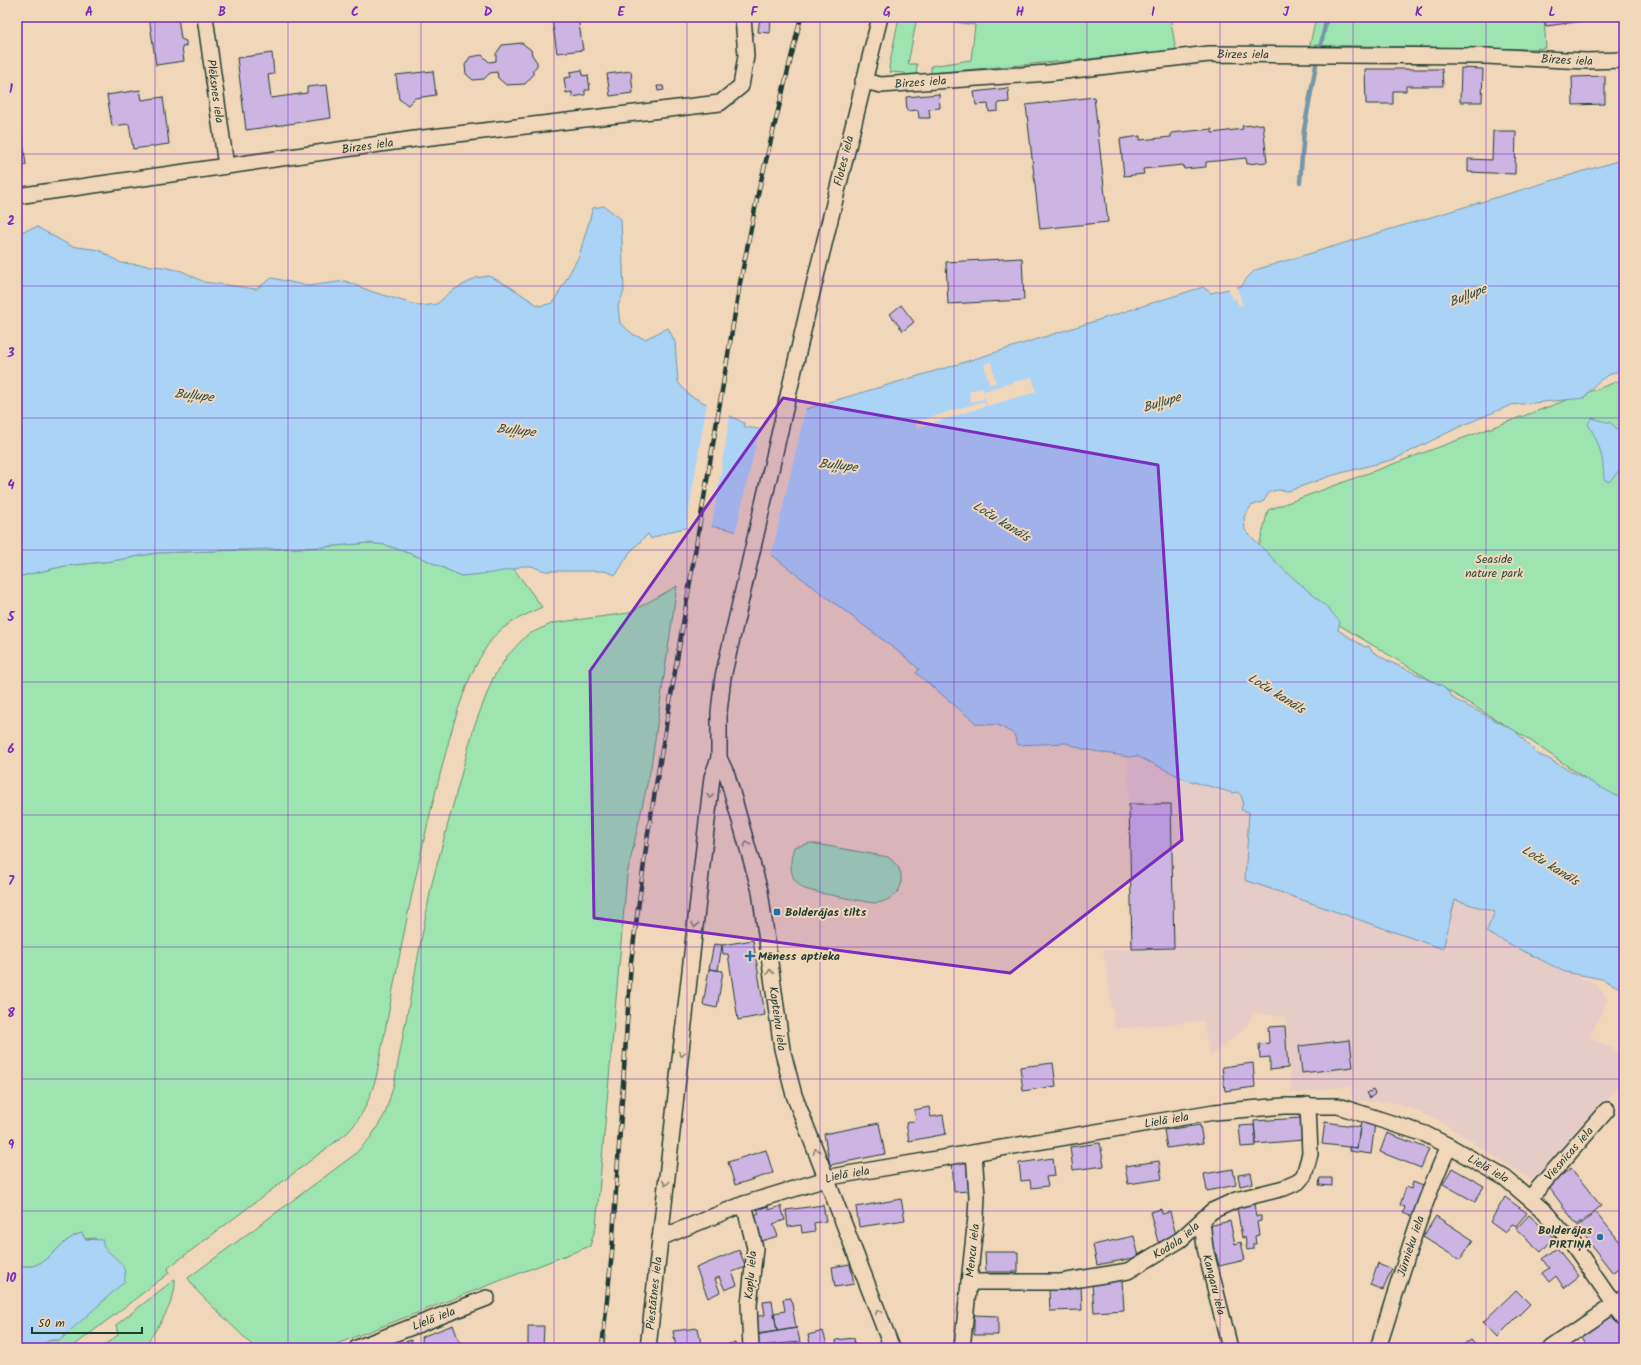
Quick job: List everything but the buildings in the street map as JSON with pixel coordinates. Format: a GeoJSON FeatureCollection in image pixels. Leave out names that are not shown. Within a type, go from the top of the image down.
{"type":"FeatureCollection","features":[{"type":"Feature","properties":{"kind":"street","name":"Plēksnes iela"},"geometry":{"type":"LineString","coordinates":[[205,17],[226,166]]}},
{"type":"Feature","properties":{"kind":"street","name":"Birzes iela"},"geometry":{"type":"LineString","coordinates":[[17,196],[415,138],[720,103],[741,86],[746,56],[743,17]]}},
{"type":"Feature","properties":{"kind":"street","name":"Flotes iela"},"geometry":{"type":"LineString","coordinates":[[723,677],[809,305],[880,17]]}},
{"type":"Feature","properties":{"kind":"street","name":"Birzes iela"},"geometry":{"type":"LineString","coordinates":[[863,82],[881,85],[1048,73],[1209,54],[1486,56],[1586,61],[1624,60]]}},
{"type":"Feature","properties":{"kind":"street","name":"Kapteiņu iela"},"geometry":{"type":"LineString","coordinates":[[723,677],[719,712],[719,758],[727,775],[760,891],[782,1049],[794,1095],[892,1348]]}},
{"type":"Feature","properties":{"kind":"street","name":"Piestātnes iela"},"geometry":{"type":"LineString","coordinates":[[648,1348],[712,777],[719,758]]}},
{"type":"Feature","properties":{"kind":"street","name":"Lielā iela"},"geometry":{"type":"LineString","coordinates":[[660,1238],[744,1204],[826,1178],[1207,1113],[1284,1106],[1338,1106],[1425,1134],[1505,1178],[1545,1212],[1572,1243],[1619,1301],[1624,1318]]}},
{"type":"Feature","properties":{"kind":"street","name":"Kodola iela"},"geometry":{"type":"LineString","coordinates":[[969,1282],[1061,1282],[1128,1271],[1180,1240],[1212,1211],[1236,1200],[1284,1188],[1298,1182],[1304,1175],[1310,1154],[1308,1106]]}},
{"type":"Feature","properties":{"kind":"street","name":"Viesnīcas iela"},"geometry":{"type":"LineString","coordinates":[[1530,1198],[1607,1110]]}},
{"type":"Feature","properties":{"kind":"street","name":"Jūrnieku iela"},"geometry":{"type":"LineString","coordinates":[[1378,1348],[1407,1259],[1439,1168],[1449,1146]]}},
{"type":"Feature","properties":{"kind":"street","name":"Mencu iela"},"geometry":{"type":"LineString","coordinates":[[962,1348],[977,1203],[974,1152]]}},
{"type":"Feature","properties":{"kind":"street","name":"Kapļu iela"},"geometry":{"type":"LineString","coordinates":[[744,1204],[755,1248],[749,1305],[751,1348]]}},
{"type":"Feature","properties":{"kind":"street","name":"Kangaru iela"},"geometry":{"type":"LineString","coordinates":[[1202,1221],[1205,1248],[1230,1348]]}},
{"type":"Feature","properties":{"kind":"street","name":"Lielā iela"},"geometry":{"type":"LineString","coordinates":[[357,1348],[487,1298]]}},
{"type":"Feature","properties":{"kind":"street"},"geometry":{"type":"LineString","coordinates":[[1551,1348],[1619,1301]]}},
{"type":"Feature","properties":{"kind":"highlighted area"},"geometry":{"type":"Polygon","coordinates":[[[783,398],[1158,465],[1182,840],[1010,973],[594,918],[590,671],[783,398]]]}},
{"type":"Feature","properties":{"kind":"shaded area"},"geometry":{"type":"Polygon","coordinates":[[[1137,756],[1187,780],[1233,793],[1237,792],[1242,795],[1243,802],[1249,812],[1443,949],[1455,900],[1495,912],[1486,932],[1565,972],[1595,983],[1608,999],[1590,1037],[1624,1054],[1624,1077],[1605,1104],[1537,1184],[1440,1121],[1397,1103],[1354,1101],[1350,1086],[1291,1094],[1286,1017],[1253,1013],[1247,1026],[1210,1057],[1203,1021],[1115,1029],[1103,950],[1132,949],[1128,757],[1137,756]]]}},
{"type":"Feature","properties":{"kind":"green space"},"geometry":{"type":"Polygon","coordinates":[[[899,17],[917,17],[908,64],[917,64],[916,76],[907,77],[905,73],[890,72],[889,67],[899,17]]]}},
{"type":"Feature","properties":{"kind":"green space"},"geometry":{"type":"Polygon","coordinates":[[[920,17],[1170,17],[1176,51],[931,73],[931,66],[971,60],[975,25],[920,17]]]}},
{"type":"Feature","properties":{"kind":"green space"},"geometry":{"type":"Polygon","coordinates":[[[1316,17],[1544,17],[1546,48],[1526,49],[1310,45],[1316,17]]]}},
{"type":"Feature","properties":{"kind":"green space","name":"Seaside nature park"},"geometry":{"type":"Polygon","coordinates":[[[1624,379],[1624,805],[1525,737],[1278,588],[1256,559],[1268,510],[1624,379]]]}},
{"type":"Feature","properties":{"kind":"green space"},"geometry":{"type":"Polygon","coordinates":[[[368,543],[386,545],[422,558],[461,576],[514,569],[542,607],[509,624],[497,633],[474,669],[460,702],[445,754],[422,847],[376,1078],[368,1101],[357,1121],[347,1133],[168,1268],[169,1273],[71,1348],[37,1348],[50,1340],[60,1340],[76,1325],[110,1254],[95,1238],[85,1239],[82,1233],[65,1242],[51,1255],[35,1265],[27,1266],[17,1264],[17,577],[65,566],[112,561],[156,553],[324,547],[368,543]]]}},
{"type":"Feature","properties":{"kind":"green space"},"geometry":{"type":"Polygon","coordinates":[[[677,586],[651,767],[627,875],[596,1226],[590,1246],[326,1348],[255,1348],[198,1292],[188,1278],[354,1155],[371,1137],[385,1114],[394,1084],[432,883],[474,727],[493,678],[507,656],[527,635],[553,623],[629,613],[677,586]]]}},
{"type":"Feature","properties":{"kind":"green space"},"geometry":{"type":"Polygon","coordinates":[[[811,843],[888,857],[897,865],[901,874],[900,886],[896,894],[888,900],[874,903],[809,890],[799,885],[794,879],[791,870],[791,859],[794,847],[811,843]]]}},
{"type":"Feature","properties":{"kind":"green space"},"geometry":{"type":"Polygon","coordinates":[[[175,1279],[173,1297],[165,1315],[143,1348],[100,1348],[118,1335],[116,1325],[175,1279]]]}},
{"type":"Feature","properties":{"kind":"water"},"geometry":{"type":"Polygon","coordinates":[[[1624,159],[1624,369],[1602,379],[1593,387],[1585,398],[1511,405],[1459,427],[1395,459],[1330,476],[1289,491],[1277,490],[1269,492],[1264,501],[1251,506],[1244,517],[1245,530],[1284,570],[1327,607],[1340,622],[1338,630],[1365,647],[1369,646],[1372,651],[1388,661],[1443,686],[1454,699],[1514,730],[1539,755],[1624,800],[1624,990],[1602,979],[1565,972],[1486,932],[1495,912],[1455,900],[1443,949],[1245,880],[1249,812],[1241,810],[1243,802],[1241,795],[1237,792],[1233,793],[1187,780],[1137,756],[1128,757],[1083,749],[1066,743],[1018,745],[1014,734],[998,725],[977,724],[916,673],[919,669],[904,656],[756,543],[741,534],[724,528],[702,526],[692,527],[671,531],[651,539],[648,534],[630,552],[616,575],[604,571],[545,571],[531,566],[522,566],[492,573],[461,576],[422,558],[386,545],[368,543],[324,547],[156,553],[112,561],[65,566],[17,577],[17,233],[37,227],[71,246],[99,250],[121,263],[163,267],[182,271],[204,282],[256,289],[272,278],[308,286],[345,281],[373,292],[420,306],[437,304],[450,292],[476,278],[489,276],[509,286],[539,306],[553,303],[579,256],[593,208],[604,206],[621,219],[624,291],[618,306],[620,323],[634,335],[645,339],[668,328],[675,342],[678,382],[689,395],[744,423],[745,427],[765,430],[770,427],[772,419],[952,366],[1203,287],[1211,293],[1242,286],[1255,270],[1624,159]]]}},
{"type":"Feature","properties":{"kind":"water"},"geometry":{"type":"Polygon","coordinates":[[[1592,418],[1611,423],[1624,436],[1624,465],[1609,482],[1604,479],[1600,450],[1588,424],[1592,418]]]}},
{"type":"Feature","properties":{"kind":"water"},"geometry":{"type":"Polygon","coordinates":[[[82,1233],[85,1239],[103,1240],[103,1246],[120,1262],[124,1270],[124,1282],[60,1340],[50,1340],[37,1348],[17,1348],[17,1264],[27,1266],[35,1265],[51,1255],[65,1242],[82,1233]]]}},
{"type":"Feature","properties":{"kind":"pier"},"geometry":{"type":"Polygon","coordinates":[[[1236,285],[1243,305],[1239,306],[1236,298],[1232,299],[1228,287],[1236,285]]]}},
{"type":"Feature","properties":{"kind":"pier"},"geometry":{"type":"Polygon","coordinates":[[[991,362],[996,383],[989,384],[984,364],[991,362]]]}},
{"type":"Feature","properties":{"kind":"pier"},"geometry":{"type":"Polygon","coordinates":[[[1032,377],[1036,392],[987,406],[983,393],[984,399],[971,402],[969,391],[982,388],[983,391],[1032,377]]]}},
{"type":"Feature","properties":{"kind":"pier"},"geometry":{"type":"Polygon","coordinates":[[[984,401],[986,406],[917,428],[915,422],[984,401]]]}},
{"type":"Feature","properties":{"kind":"pier"},"geometry":{"type":"Polygon","coordinates":[[[707,402],[730,415],[711,530],[686,529],[707,402]]]}},
{"type":"Feature","properties":{"kind":"pier"},"geometry":{"type":"Polygon","coordinates":[[[806,407],[771,557],[735,534],[760,427],[765,428],[769,426],[772,417],[806,407]]]}},
{"type":"Feature","properties":{"kind":"waterway"},"geometry":{"type":"LineString","coordinates":[[1321,44],[1327,17]]}},
{"type":"Feature","properties":{"kind":"waterway"},"geometry":{"type":"LineString","coordinates":[[1300,182],[1304,130],[1316,65]]}},
{"type":"Feature","properties":{"kind":"railway"},"geometry":{"type":"LineString","coordinates":[[602,1348],[612,1252],[631,962],[648,833],[740,283],[759,189],[801,17]]}},
{"type":"Feature","properties":{"kind":"place","name":"Bolderājas tilts"},"geometry":{"type":"Point","coordinates":[777,912]}},
{"type":"Feature","properties":{"kind":"place","name":"Mēness aptieka"},"geometry":{"type":"Point","coordinates":[750,956]}},
{"type":"Feature","properties":{"kind":"place","name":"Bolderājas PIRTIŅA"},"geometry":{"type":"Point","coordinates":[1600,1237]}},
{"type":"Feature","properties":{"kind":"water label","name":"Buļļupe"},"geometry":{"type":"Point","coordinates":[1468,296]}},
{"type":"Feature","properties":{"kind":"water label","name":"Buļļupe"},"geometry":{"type":"Point","coordinates":[194,396]}},
{"type":"Feature","properties":{"kind":"water label","name":"Buļļupe"},"geometry":{"type":"Point","coordinates":[1162,403]}},
{"type":"Feature","properties":{"kind":"water label","name":"Buļļupe"},"geometry":{"type":"Point","coordinates":[516,431]}},
{"type":"Feature","properties":{"kind":"water label","name":"Buļļupe"},"geometry":{"type":"Point","coordinates":[838,466]}},
{"type":"Feature","properties":{"kind":"water label","name":"Loču kanāls"},"geometry":{"type":"Point","coordinates":[1001,522]}},
{"type":"Feature","properties":{"kind":"water label","name":"Loču kanāls"},"geometry":{"type":"Point","coordinates":[1276,694]}},
{"type":"Feature","properties":{"kind":"water label","name":"Loču kanāls"},"geometry":{"type":"Point","coordinates":[1550,866]}}]}
